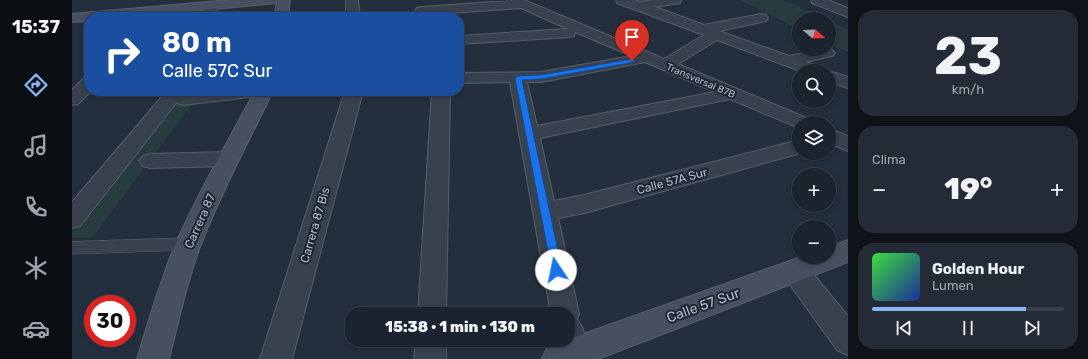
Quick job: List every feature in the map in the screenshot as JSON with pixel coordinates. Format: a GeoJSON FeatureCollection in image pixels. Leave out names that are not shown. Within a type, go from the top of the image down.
{"type":"FeatureCollection","features":[{"type":"Feature","properties":{"kind":"street"},"geometry":{"type":"LineString","coordinates":[[210,12],[273,0]]}},
{"type":"Feature","properties":{"kind":"street"},"geometry":{"type":"LineString","coordinates":[[282,12],[284,0]]}},
{"type":"Feature","properties":{"kind":"street"},"geometry":{"type":"LineString","coordinates":[[352,0],[353,12]]}},
{"type":"Feature","properties":{"kind":"street"},"geometry":{"type":"LineString","coordinates":[[622,0],[796,64]]}},
{"type":"Feature","properties":{"kind":"street"},"geometry":{"type":"LineString","coordinates":[[640,7],[675,0]]}},
{"type":"Feature","properties":{"kind":"street"},"geometry":{"type":"LineString","coordinates":[[817,0],[848,13]]}},
{"type":"Feature","properties":{"kind":"street"},"geometry":{"type":"LineString","coordinates":[[421,9],[517,2]]}},
{"type":"Feature","properties":{"kind":"street","name":"Transversal 87B"},"geometry":{"type":"LineString","coordinates":[[517,2],[792,119]]}},
{"type":"Feature","properties":{"kind":"street"},"geometry":{"type":"LineString","coordinates":[[72,18],[84,17]]}},
{"type":"Feature","properties":{"kind":"street"},"geometry":{"type":"LineString","coordinates":[[665,65],[709,32],[761,18]]}},
{"type":"Feature","properties":{"kind":"street"},"geometry":{"type":"LineString","coordinates":[[464,40],[569,33]]}},
{"type":"Feature","properties":{"kind":"street"},"geometry":{"type":"LineString","coordinates":[[788,61],[813,56]]}},
{"type":"Feature","properties":{"kind":"street"},"geometry":{"type":"LineString","coordinates":[[464,78],[541,77],[632,61],[646,57]]}},
{"type":"Feature","properties":{"kind":"street"},"geometry":{"type":"LineString","coordinates":[[518,78],[564,307]]}},
{"type":"Feature","properties":{"kind":"street"},"geometry":{"type":"LineString","coordinates":[[836,79],[848,83]]}},
{"type":"Feature","properties":{"kind":"street"},"geometry":{"type":"LineString","coordinates":[[72,100],[84,88]]}},
{"type":"Feature","properties":{"kind":"street"},"geometry":{"type":"LineString","coordinates":[[530,134],[731,93]]}},
{"type":"Feature","properties":{"kind":"street"},"geometry":{"type":"LineString","coordinates":[[72,219],[168,101],[176,96]]}},
{"type":"Feature","properties":{"kind":"street","name":"Carrera 87"},"geometry":{"type":"LineString","coordinates":[[153,359],[175,282],[188,244],[261,96]]}},
{"type":"Feature","properties":{"kind":"street","name":"Carrera 87 Bis"},"geometry":{"type":"LineString","coordinates":[[276,359],[353,96]]}},
{"type":"Feature","properties":{"kind":"street"},"geometry":{"type":"LineString","coordinates":[[432,307],[441,96]]}},
{"type":"Feature","properties":{"kind":"street","name":"Calle 57A Sur"},"geometry":{"type":"LineString","coordinates":[[545,211],[584,204],[792,149]]}},
{"type":"Feature","properties":{"kind":"street"},"geometry":{"type":"LineString","coordinates":[[150,161],[229,159]]}},
{"type":"Feature","properties":{"kind":"street","name":"Calle 57 Sur"},"geometry":{"type":"LineString","coordinates":[[575,344],[795,271],[848,251]]}},
{"type":"Feature","properties":{"kind":"street"},"geometry":{"type":"LineString","coordinates":[[795,271],[848,340]]}},
{"type":"Feature","properties":{"kind":"street"},"geometry":{"type":"LineString","coordinates":[[430,347],[430,359]]}},
{"type":"Feature","properties":{"kind":"lane"},"geometry":{"type":"LineString","coordinates":[[72,248],[188,244]]}},
{"type":"Feature","properties":{"kind":"green space"},"geometry":{"type":"Polygon","coordinates":[[[740,0],[784,0],[810,12],[792,12],[792,26],[740,0]]]}},
{"type":"Feature","properties":{"kind":"green space"},"geometry":{"type":"Polygon","coordinates":[[[836,24],[848,30],[848,52],[836,46],[836,24]]]}},
{"type":"Feature","properties":{"kind":"green space"},"geometry":{"type":"Polygon","coordinates":[[[173,104],[192,104],[92,238],[72,238],[72,229],[173,104]]]}},
{"type":"Feature","properties":{"kind":"route"},"geometry":{"type":"LineString","coordinates":[[556,270],[518,78],[541,77],[632,61]]}}]}
